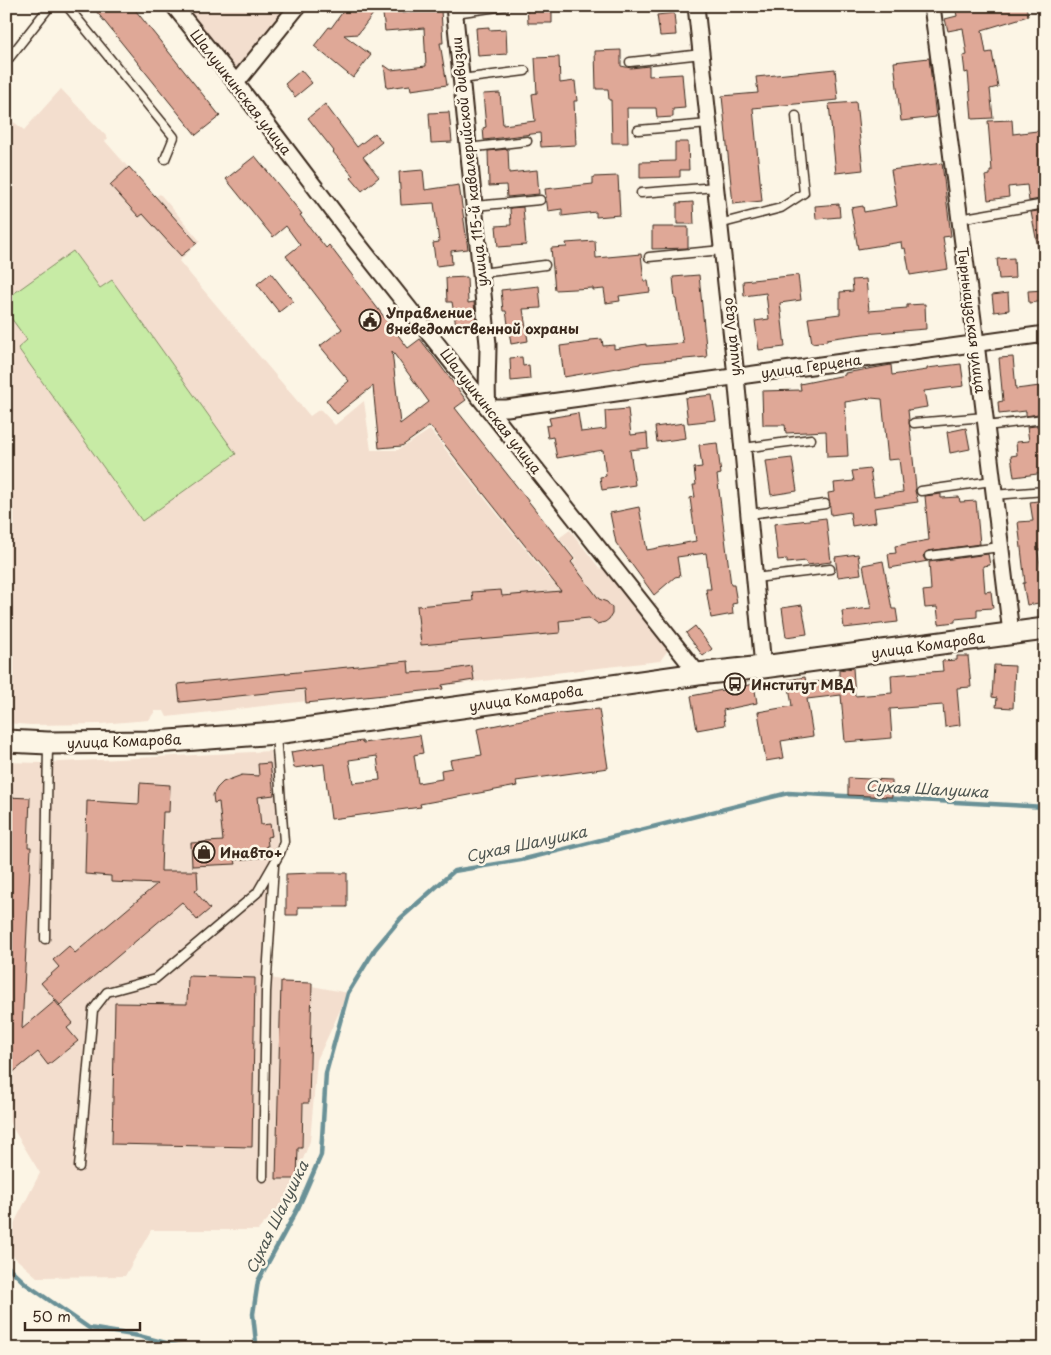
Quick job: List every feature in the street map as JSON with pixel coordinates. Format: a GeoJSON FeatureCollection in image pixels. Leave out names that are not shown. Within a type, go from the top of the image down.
{"type":"FeatureCollection","features":[{"type":"Feature","properties":{"kind":"main road","name":"улица Комарова"},"geometry":{"type":"LineString","coordinates":[[6,741],[48,743],[157,742],[276,733],[698,674],[1045,629]]}},
{"type":"Feature","properties":{"kind":"street","name":"Шалушкинская улица"},"geometry":{"type":"LineString","coordinates":[[174,6],[236,83],[355,240],[698,674]]}},
{"type":"Feature","properties":{"kind":"street"},"geometry":{"type":"LineString","coordinates":[[236,83],[298,6]]}},
{"type":"Feature","properties":{"kind":"street","name":"улица Лазо"},"geometry":{"type":"LineString","coordinates":[[696,6],[736,376],[763,667]]}},
{"type":"Feature","properties":{"kind":"street","name":"Тырныаузская улица"},"geometry":{"type":"LineString","coordinates":[[932,6],[976,343],[1011,633]]}},
{"type":"Feature","properties":{"kind":"street","name":"улица 115-й кавалерийской дивизии"},"geometry":{"type":"LineString","coordinates":[[454,10],[488,344],[486,387],[488,408]]}},
{"type":"Feature","properties":{"kind":"street","name":"улица Герцена"},"geometry":{"type":"LineString","coordinates":[[488,408],[508,408],[1045,334]]}},
{"type":"Feature","properties":{"kind":"lane"},"geometry":{"type":"LineString","coordinates":[[6,62],[50,6]]}},
{"type":"Feature","properties":{"kind":"lane"},"geometry":{"type":"LineString","coordinates":[[66,6],[174,137],[165,159]]}},
{"type":"Feature","properties":{"kind":"lane"},"geometry":{"type":"LineString","coordinates":[[454,10],[505,6]]}},
{"type":"Feature","properties":{"kind":"lane"},"geometry":{"type":"LineString","coordinates":[[630,62],[702,54]]}},
{"type":"Feature","properties":{"kind":"lane"},"geometry":{"type":"LineString","coordinates":[[461,80],[525,71]]}},
{"type":"Feature","properties":{"kind":"lane"},"geometry":{"type":"LineString","coordinates":[[719,224],[781,208],[804,193],[796,116]]}},
{"type":"Feature","properties":{"kind":"lane"},"geometry":{"type":"LineString","coordinates":[[638,130],[709,124]]}},
{"type":"Feature","properties":{"kind":"lane"},"geometry":{"type":"LineString","coordinates":[[468,148],[527,141]]}},
{"type":"Feature","properties":{"kind":"lane"},"geometry":{"type":"LineString","coordinates":[[641,193],[716,187]]}},
{"type":"Feature","properties":{"kind":"lane"},"geometry":{"type":"LineString","coordinates":[[474,206],[540,200]]}},
{"type":"Feature","properties":{"kind":"lane"},"geometry":{"type":"LineString","coordinates":[[959,219],[1045,204]]}},
{"type":"Feature","properties":{"kind":"lane"},"geometry":{"type":"LineString","coordinates":[[649,257],[722,250]]}},
{"type":"Feature","properties":{"kind":"lane"},"geometry":{"type":"LineString","coordinates":[[480,273],[545,265]]}},
{"type":"Feature","properties":{"kind":"lane"},"geometry":{"type":"LineString","coordinates":[[914,423],[1044,419]]}},
{"type":"Feature","properties":{"kind":"lane"},"geometry":{"type":"LineString","coordinates":[[743,448],[811,439]]}},
{"type":"Feature","properties":{"kind":"lane"},"geometry":{"type":"LineString","coordinates":[[921,491],[992,488],[1045,491]]}},
{"type":"Feature","properties":{"kind":"lane"},"geometry":{"type":"LineString","coordinates":[[749,514],[825,504]]}},
{"type":"Feature","properties":{"kind":"lane"},"geometry":{"type":"LineString","coordinates":[[929,556],[1000,547]]}},
{"type":"Feature","properties":{"kind":"lane"},"geometry":{"type":"LineString","coordinates":[[754,578],[830,569]]}},
{"type":"Feature","properties":{"kind":"lane"},"geometry":{"type":"LineString","coordinates":[[79,1167],[93,1010],[107,992],[155,979],[257,893],[284,842],[276,733]]}},
{"type":"Feature","properties":{"kind":"lane"},"geometry":{"type":"LineString","coordinates":[[45,940],[48,743]]}},
{"type":"Feature","properties":{"kind":"lane"},"geometry":{"type":"LineString","coordinates":[[263,1177],[266,992],[274,864]]}},
{"type":"Feature","properties":{"kind":"shaded area"},"geometry":{"type":"Polygon","coordinates":[[[174,6],[298,6],[236,83],[174,6]]]}},
{"type":"Feature","properties":{"kind":"shaded area"},"geometry":{"type":"Polygon","coordinates":[[[61,89],[108,138],[105,141],[154,197],[160,194],[200,241],[179,261],[310,416],[320,409],[335,425],[364,401],[371,450],[398,450],[430,430],[550,580],[576,559],[559,538],[570,530],[600,569],[606,566],[668,650],[660,661],[167,717],[164,711],[155,711],[149,720],[100,724],[30,725],[6,723],[6,116],[24,130],[61,89]]]}},
{"type":"Feature","properties":{"kind":"shaded area"},"geometry":{"type":"Polygon","coordinates":[[[271,751],[278,795],[276,931],[271,978],[348,993],[317,1060],[310,1141],[288,1198],[258,1230],[151,1230],[125,1276],[37,1277],[6,1250],[6,1239],[40,1173],[6,1117],[6,762],[41,763],[271,751]]]}},
{"type":"Feature","properties":{"kind":"green space"},"geometry":{"type":"Polygon","coordinates":[[[73,251],[100,288],[112,280],[236,454],[142,521],[18,348],[27,340],[6,311],[6,299],[73,251]]]}},
{"type":"Feature","properties":{"kind":"building"},"geometry":{"type":"Polygon","coordinates":[[[92,6],[132,6],[220,116],[196,135],[92,6]]]}},
{"type":"Feature","properties":{"kind":"building"},"geometry":{"type":"Polygon","coordinates":[[[347,6],[363,6],[373,14],[358,34],[344,35],[371,55],[353,78],[314,46],[329,27],[331,28],[347,6]]]}},
{"type":"Feature","properties":{"kind":"building"},"geometry":{"type":"Polygon","coordinates":[[[382,6],[401,6],[402,13],[441,10],[443,43],[440,43],[447,85],[411,90],[410,85],[387,88],[384,65],[391,70],[426,66],[424,28],[385,31],[382,6]]]}},
{"type":"Feature","properties":{"kind":"building"},"geometry":{"type":"Polygon","coordinates":[[[527,6],[552,6],[552,23],[528,23],[527,6]]]}},
{"type":"Feature","properties":{"kind":"building"},"geometry":{"type":"Polygon","coordinates":[[[955,6],[1026,6],[1028,16],[982,30],[986,53],[992,52],[998,87],[990,89],[993,118],[972,119],[968,72],[965,73],[963,56],[967,55],[963,28],[948,31],[945,19],[957,16],[955,6]]]}},
{"type":"Feature","properties":{"kind":"building"},"geometry":{"type":"Polygon","coordinates":[[[674,13],[676,35],[660,36],[657,15],[674,13]]]}},
{"type":"Feature","properties":{"kind":"building"},"geometry":{"type":"Polygon","coordinates":[[[489,27],[489,30],[506,29],[507,54],[478,56],[476,28],[489,27]]]}},
{"type":"Feature","properties":{"kind":"building"},"geometry":{"type":"Polygon","coordinates":[[[621,50],[621,66],[631,68],[649,66],[649,76],[682,74],[685,108],[673,109],[673,117],[657,118],[656,108],[627,108],[628,143],[612,143],[611,100],[609,100],[608,89],[596,89],[595,51],[621,50]]]}},
{"type":"Feature","properties":{"kind":"building"},"geometry":{"type":"Polygon","coordinates":[[[559,57],[560,83],[575,81],[577,101],[574,101],[576,145],[541,147],[540,133],[484,140],[483,128],[486,127],[483,94],[500,93],[503,125],[535,121],[532,94],[537,93],[535,58],[559,57]]]}},
{"type":"Feature","properties":{"kind":"building"},"geometry":{"type":"Polygon","coordinates":[[[929,58],[936,117],[901,121],[894,62],[929,58]]]}},
{"type":"Feature","properties":{"kind":"building"},"geometry":{"type":"Polygon","coordinates":[[[835,69],[838,100],[753,108],[762,201],[733,204],[722,96],[758,93],[756,77],[835,69]]]}},
{"type":"Feature","properties":{"kind":"building"},"geometry":{"type":"Polygon","coordinates":[[[301,70],[312,83],[295,97],[285,84],[301,70]]]}},
{"type":"Feature","properties":{"kind":"building"},"geometry":{"type":"Polygon","coordinates":[[[856,102],[863,170],[836,173],[829,104],[856,102]]]}},
{"type":"Feature","properties":{"kind":"building"},"geometry":{"type":"Polygon","coordinates":[[[325,104],[357,147],[375,133],[382,142],[363,157],[379,177],[362,191],[351,178],[353,176],[308,118],[325,104]]]}},
{"type":"Feature","properties":{"kind":"building"},"geometry":{"type":"Polygon","coordinates":[[[449,112],[452,142],[431,143],[429,113],[449,112]]]}},
{"type":"Feature","properties":{"kind":"building"},"geometry":{"type":"Polygon","coordinates":[[[1012,120],[1013,134],[1045,130],[1045,160],[1042,161],[1045,198],[1029,201],[1027,185],[1008,187],[1009,197],[988,200],[985,176],[990,175],[990,171],[992,171],[988,121],[1012,120]]]}},
{"type":"Feature","properties":{"kind":"building"},"geometry":{"type":"Polygon","coordinates":[[[675,142],[688,142],[689,170],[680,170],[680,177],[640,178],[640,162],[675,161],[675,142]]]}},
{"type":"Feature","properties":{"kind":"building"},"geometry":{"type":"Polygon","coordinates":[[[508,149],[509,173],[537,170],[539,194],[507,197],[506,185],[489,186],[488,151],[508,149]]]}},
{"type":"Feature","properties":{"kind":"building"},"geometry":{"type":"Polygon","coordinates":[[[255,156],[302,214],[300,215],[326,248],[329,245],[408,348],[420,339],[466,400],[455,408],[574,559],[571,562],[599,599],[607,602],[612,608],[612,614],[609,619],[597,624],[589,618],[559,621],[560,633],[421,645],[417,606],[473,601],[472,592],[501,590],[502,596],[561,591],[430,426],[402,446],[379,448],[373,386],[337,414],[326,400],[349,381],[320,346],[342,329],[286,256],[300,245],[286,226],[273,237],[226,179],[255,156]],[[392,351],[400,424],[429,402],[392,351]]]}},
{"type":"Feature","properties":{"kind":"building"},"geometry":{"type":"Polygon","coordinates":[[[942,163],[951,236],[943,237],[948,269],[910,275],[905,248],[902,249],[901,242],[858,249],[851,208],[863,206],[864,212],[897,206],[891,170],[942,163]]]}},
{"type":"Feature","properties":{"kind":"building"},"geometry":{"type":"Polygon","coordinates":[[[129,167],[197,243],[181,256],[143,214],[139,217],[110,185],[129,167]]]}},
{"type":"Feature","properties":{"kind":"building"},"geometry":{"type":"Polygon","coordinates":[[[423,170],[425,190],[459,185],[468,249],[451,251],[452,264],[436,266],[433,243],[439,242],[434,203],[401,205],[399,172],[423,170]]]}},
{"type":"Feature","properties":{"kind":"building"},"geometry":{"type":"Polygon","coordinates":[[[618,176],[620,215],[596,217],[596,212],[562,216],[562,209],[548,211],[545,189],[593,184],[593,177],[618,176]]]}},
{"type":"Feature","properties":{"kind":"building"},"geometry":{"type":"Polygon","coordinates":[[[693,202],[694,224],[677,224],[677,203],[693,202]]]}},
{"type":"Feature","properties":{"kind":"building"},"geometry":{"type":"Polygon","coordinates":[[[839,204],[840,217],[816,219],[815,206],[839,204]]]}},
{"type":"Feature","properties":{"kind":"building"},"geometry":{"type":"Polygon","coordinates":[[[523,207],[526,245],[498,247],[496,226],[511,225],[510,208],[523,207]]]}},
{"type":"Feature","properties":{"kind":"building"},"geometry":{"type":"Polygon","coordinates":[[[1045,210],[1045,247],[1038,248],[1031,212],[1045,210]]]}},
{"type":"Feature","properties":{"kind":"building"},"geometry":{"type":"Polygon","coordinates":[[[652,227],[688,227],[688,248],[652,249],[652,227]]]}},
{"type":"Feature","properties":{"kind":"building"},"geometry":{"type":"Polygon","coordinates":[[[595,241],[596,258],[641,254],[644,281],[648,281],[650,292],[619,296],[620,301],[606,303],[604,289],[555,290],[551,248],[567,247],[566,243],[595,241]]]}},
{"type":"Feature","properties":{"kind":"building"},"geometry":{"type":"Polygon","coordinates":[[[1014,258],[1015,278],[999,279],[997,259],[1014,258]]]}},
{"type":"Feature","properties":{"kind":"building"},"geometry":{"type":"Polygon","coordinates":[[[271,273],[293,301],[279,312],[257,284],[271,273]]]}},
{"type":"Feature","properties":{"kind":"building"},"geometry":{"type":"Polygon","coordinates":[[[699,275],[707,357],[640,363],[564,377],[560,346],[602,339],[603,346],[614,345],[614,349],[646,344],[646,346],[683,343],[673,277],[699,275]]]}},
{"type":"Feature","properties":{"kind":"building"},"geometry":{"type":"Polygon","coordinates":[[[798,275],[801,300],[780,303],[785,347],[759,350],[755,321],[769,319],[766,293],[744,296],[743,281],[798,275]]]}},
{"type":"Feature","properties":{"kind":"building"},"geometry":{"type":"Polygon","coordinates":[[[467,277],[468,303],[474,302],[476,323],[456,326],[452,302],[447,302],[446,278],[467,277]]]}},
{"type":"Feature","properties":{"kind":"building"},"geometry":{"type":"Polygon","coordinates":[[[866,279],[869,311],[907,308],[907,305],[925,304],[926,329],[863,334],[812,343],[808,318],[840,314],[840,292],[853,291],[852,280],[866,279]]]}},
{"type":"Feature","properties":{"kind":"building"},"geometry":{"type":"Polygon","coordinates":[[[539,286],[541,308],[523,309],[528,341],[511,344],[506,311],[503,311],[501,290],[539,286]]]}},
{"type":"Feature","properties":{"kind":"building"},"geometry":{"type":"Polygon","coordinates":[[[1045,290],[1045,301],[1029,303],[1028,291],[1045,290]]]}},
{"type":"Feature","properties":{"kind":"building"},"geometry":{"type":"Polygon","coordinates":[[[1008,293],[1009,310],[994,312],[992,295],[1008,293]]]}},
{"type":"Feature","properties":{"kind":"building"},"geometry":{"type":"Polygon","coordinates":[[[522,357],[523,366],[529,365],[530,379],[511,381],[510,358],[522,357]]]}},
{"type":"Feature","properties":{"kind":"building"},"geometry":{"type":"Polygon","coordinates":[[[1013,357],[1016,389],[1040,386],[1044,413],[1026,416],[1026,411],[999,414],[998,402],[1003,401],[999,358],[1013,357]]]}},
{"type":"Feature","properties":{"kind":"building"},"geometry":{"type":"Polygon","coordinates":[[[961,364],[964,386],[924,391],[927,407],[908,410],[915,491],[918,502],[874,508],[876,522],[852,526],[850,512],[831,515],[828,493],[835,492],[834,483],[854,481],[852,471],[870,469],[874,496],[903,492],[899,459],[888,460],[882,399],[871,398],[845,402],[848,456],[827,457],[826,431],[786,433],[785,425],[763,425],[762,391],[801,390],[800,384],[845,375],[845,373],[891,365],[892,375],[961,364]]]}},
{"type":"Feature","properties":{"kind":"building"},"geometry":{"type":"Polygon","coordinates":[[[712,395],[716,420],[688,423],[685,398],[712,395]]]}},
{"type":"Feature","properties":{"kind":"building"},"geometry":{"type":"Polygon","coordinates":[[[628,409],[631,435],[647,433],[648,448],[630,450],[635,485],[602,490],[600,477],[606,476],[603,450],[557,458],[553,437],[548,438],[546,426],[551,425],[549,418],[578,413],[581,432],[606,429],[605,411],[628,409]]]}},
{"type":"Feature","properties":{"kind":"building"},"geometry":{"type":"Polygon","coordinates":[[[684,423],[686,438],[657,442],[655,427],[684,423]]]}},
{"type":"Feature","properties":{"kind":"building"},"geometry":{"type":"Polygon","coordinates":[[[1045,425],[1045,473],[1014,477],[1011,456],[1017,455],[1016,442],[1029,441],[1027,427],[1045,425]]]}},
{"type":"Feature","properties":{"kind":"building"},"geometry":{"type":"Polygon","coordinates":[[[966,428],[970,449],[950,453],[947,432],[966,428]]]}},
{"type":"Feature","properties":{"kind":"building"},"geometry":{"type":"Polygon","coordinates":[[[717,443],[721,474],[717,475],[731,585],[734,585],[737,603],[732,604],[733,614],[711,618],[706,589],[711,589],[706,553],[677,557],[680,576],[675,577],[654,595],[616,543],[610,513],[639,507],[647,550],[696,541],[690,498],[695,497],[693,485],[696,485],[694,468],[702,467],[699,445],[717,443]]]}},
{"type":"Feature","properties":{"kind":"building"},"geometry":{"type":"Polygon","coordinates":[[[792,458],[797,491],[771,495],[766,461],[792,458]]]}},
{"type":"Feature","properties":{"kind":"building"},"geometry":{"type":"Polygon","coordinates":[[[941,494],[941,498],[959,497],[960,502],[976,501],[980,544],[928,551],[923,556],[928,561],[890,568],[888,554],[896,553],[895,546],[929,540],[925,496],[941,494]]]}},
{"type":"Feature","properties":{"kind":"building"},"geometry":{"type":"Polygon","coordinates":[[[1045,500],[1045,550],[1038,550],[1045,602],[1027,605],[1023,583],[1025,583],[1018,522],[1033,521],[1030,502],[1045,500]]]}},
{"type":"Feature","properties":{"kind":"building"},"geometry":{"type":"Polygon","coordinates":[[[826,518],[831,562],[807,565],[806,561],[787,563],[787,559],[778,560],[774,524],[826,518]]]}},
{"type":"Feature","properties":{"kind":"building"},"geometry":{"type":"Polygon","coordinates":[[[858,554],[861,574],[838,577],[835,557],[858,554]]]}},
{"type":"Feature","properties":{"kind":"building"},"geometry":{"type":"Polygon","coordinates":[[[988,554],[990,565],[983,566],[985,592],[991,591],[993,608],[977,609],[977,617],[955,619],[955,622],[939,624],[937,607],[925,608],[923,591],[931,590],[929,562],[988,554]]]}},
{"type":"Feature","properties":{"kind":"building"},"geometry":{"type":"Polygon","coordinates":[[[883,561],[892,609],[896,609],[898,622],[844,628],[842,611],[871,608],[863,565],[883,561]]]}},
{"type":"Feature","properties":{"kind":"building"},"geometry":{"type":"Polygon","coordinates":[[[802,605],[807,634],[786,637],[782,608],[802,605]]]}},
{"type":"Feature","properties":{"kind":"building"},"geometry":{"type":"Polygon","coordinates":[[[695,626],[712,649],[703,656],[686,633],[695,626]]]}},
{"type":"Feature","properties":{"kind":"building"},"geometry":{"type":"Polygon","coordinates":[[[957,656],[968,656],[971,687],[957,688],[960,725],[945,727],[943,705],[890,709],[892,738],[845,742],[841,695],[807,699],[813,736],[781,741],[784,758],[766,761],[758,712],[792,706],[788,680],[805,677],[806,683],[839,679],[839,670],[853,668],[855,696],[892,693],[891,675],[943,671],[942,661],[957,660],[957,656]]]}},
{"type":"Feature","properties":{"kind":"building"},"geometry":{"type":"Polygon","coordinates":[[[408,661],[409,673],[441,671],[472,666],[474,680],[442,685],[443,689],[306,703],[305,689],[180,702],[178,684],[408,661]]]}},
{"type":"Feature","properties":{"kind":"building"},"geometry":{"type":"Polygon","coordinates":[[[994,665],[1015,666],[1013,708],[996,707],[997,698],[992,697],[994,665]]]}},
{"type":"Feature","properties":{"kind":"building"},"geometry":{"type":"Polygon","coordinates":[[[754,684],[757,703],[723,710],[725,725],[697,730],[691,696],[754,684]]]}},
{"type":"Feature","properties":{"kind":"building"},"geometry":{"type":"Polygon","coordinates":[[[599,709],[608,768],[516,781],[517,786],[420,804],[421,807],[331,819],[324,764],[294,768],[291,752],[362,741],[363,743],[420,735],[423,753],[414,755],[418,783],[442,779],[441,770],[452,768],[450,760],[482,755],[477,729],[551,714],[599,709]],[[377,756],[349,760],[353,783],[380,780],[377,756]]]}},
{"type":"Feature","properties":{"kind":"building"},"geometry":{"type":"Polygon","coordinates":[[[270,763],[274,795],[258,797],[261,825],[270,824],[272,836],[267,837],[267,857],[235,860],[236,864],[192,866],[191,843],[223,841],[219,802],[214,803],[213,795],[217,788],[223,782],[242,775],[259,776],[258,764],[270,763]]]}},
{"type":"Feature","properties":{"kind":"building"},"geometry":{"type":"Polygon","coordinates":[[[848,778],[892,780],[892,797],[848,795],[848,778]]]}},
{"type":"Feature","properties":{"kind":"building"},"geometry":{"type":"Polygon","coordinates":[[[140,783],[170,785],[169,812],[163,812],[161,871],[197,871],[198,889],[195,891],[210,909],[197,920],[182,902],[60,1005],[41,983],[59,967],[53,960],[69,946],[75,953],[157,884],[111,882],[111,876],[85,874],[87,801],[139,804],[140,783]]]}},
{"type":"Feature","properties":{"kind":"building"},"geometry":{"type":"Polygon","coordinates":[[[6,797],[30,798],[28,847],[31,847],[22,1029],[55,1001],[73,1023],[67,1028],[78,1041],[48,1065],[38,1052],[6,1078],[6,797]]]}},
{"type":"Feature","properties":{"kind":"building"},"geometry":{"type":"Polygon","coordinates":[[[347,873],[347,907],[298,907],[298,915],[286,915],[286,874],[347,873]]]}},
{"type":"Feature","properties":{"kind":"building"},"geometry":{"type":"Polygon","coordinates":[[[188,976],[255,978],[252,1147],[112,1144],[115,1003],[187,1004],[188,976]]]}},
{"type":"Feature","properties":{"kind":"building"},"geometry":{"type":"Polygon","coordinates":[[[281,982],[312,983],[309,1103],[303,1103],[302,1148],[298,1148],[297,1179],[276,1179],[281,982]]]}},
{"type":"Feature","properties":{"kind":"waterway","name":"Сухая Шалушка"},"geometry":{"type":"LineString","coordinates":[[255,1349],[253,1314],[258,1281],[298,1208],[321,1155],[326,1073],[348,993],[375,949],[401,918],[454,871],[521,860],[788,793],[1045,807]]}},
{"type":"Feature","properties":{"kind":"waterway","name":"Сухая Шалушка"},"geometry":{"type":"LineString","coordinates":[[6,1265],[26,1284],[89,1328],[139,1336],[189,1349]]}},
{"type":"Feature","properties":{"kind":"place","name":"Управление вневедомственной охраны"},"geometry":{"type":"Point","coordinates":[370,320]}},
{"type":"Feature","properties":{"kind":"place","name":"Институт МВД"},"geometry":{"type":"Point","coordinates":[735,684]}},
{"type":"Feature","properties":{"kind":"place","name":"Инавто+"},"geometry":{"type":"Point","coordinates":[204,852]}}]}
